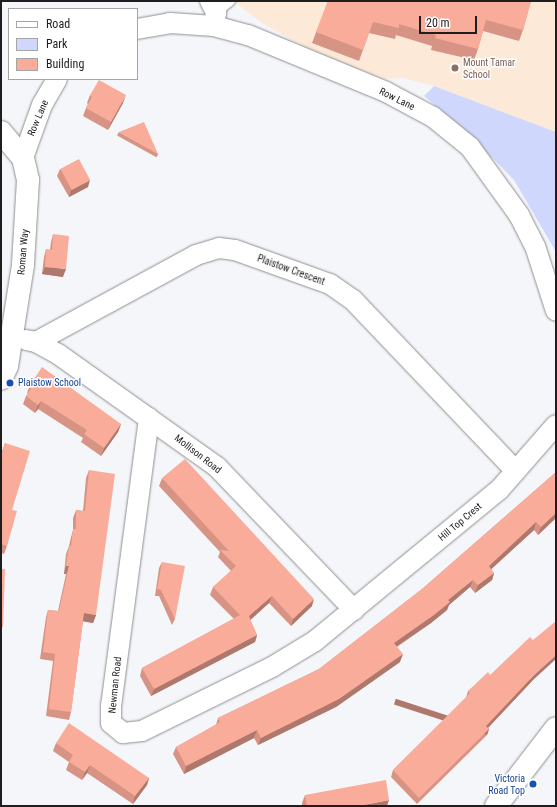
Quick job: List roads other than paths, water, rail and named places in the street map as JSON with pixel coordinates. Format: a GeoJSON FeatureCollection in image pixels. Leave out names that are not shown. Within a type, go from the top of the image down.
{"type":"FeatureCollection","features":[{"type":"Feature","properties":{"kind":"street","name":"Row Lane"},"geometry":{"type":"LineString","coordinates":[[138,29],[170,23],[218,10],[248,35],[386,92],[433,117],[470,147],[501,188],[535,246],[556,310]]}},
{"type":"Feature","properties":{"kind":"street","name":"Row Lane"},"geometry":{"type":"LineString","coordinates":[[23,158],[42,105],[56,80]]}},
{"type":"Feature","properties":{"kind":"street","name":"Roman Way"},"geometry":{"type":"LineString","coordinates":[[1,132],[23,158],[28,180],[23,265],[7,366],[1,379]]}},
{"type":"Feature","properties":{"kind":"street","name":"Plaistow Crescent"},"geometry":{"type":"LineString","coordinates":[[36,342],[196,255],[219,248],[235,250],[330,284],[353,300],[516,471]]}},
{"type":"Feature","properties":{"kind":"street","name":"Mollison Road"},"geometry":{"type":"LineString","coordinates":[[12,337],[36,342],[58,354],[217,467],[354,610]]}},
{"type":"Feature","properties":{"kind":"street","name":"Newman Road"},"geometry":{"type":"LineString","coordinates":[[150,418],[130,556],[111,724],[122,733],[142,731],[272,667],[315,641],[354,610]]}},
{"type":"Feature","properties":{"kind":"street","name":"Hill Top Crest"},"geometry":{"type":"LineString","coordinates":[[354,610],[499,490],[556,425]]}},
{"type":"Feature","properties":{"kind":"street"},"geometry":{"type":"LineString","coordinates":[[496,806],[556,728]]}},
{"type":"Feature","properties":{"kind":"place","name":"Mount Tamar School"},"geometry":{"type":"Point","coordinates":[455,68]}},
{"type":"Feature","properties":{"kind":"place","name":"Plaistow School"},"geometry":{"type":"Point","coordinates":[10,383]}},
{"type":"Feature","properties":{"kind":"place","name":"Victoria Road Top"},"geometry":{"type":"Point","coordinates":[533,784]}}]}
